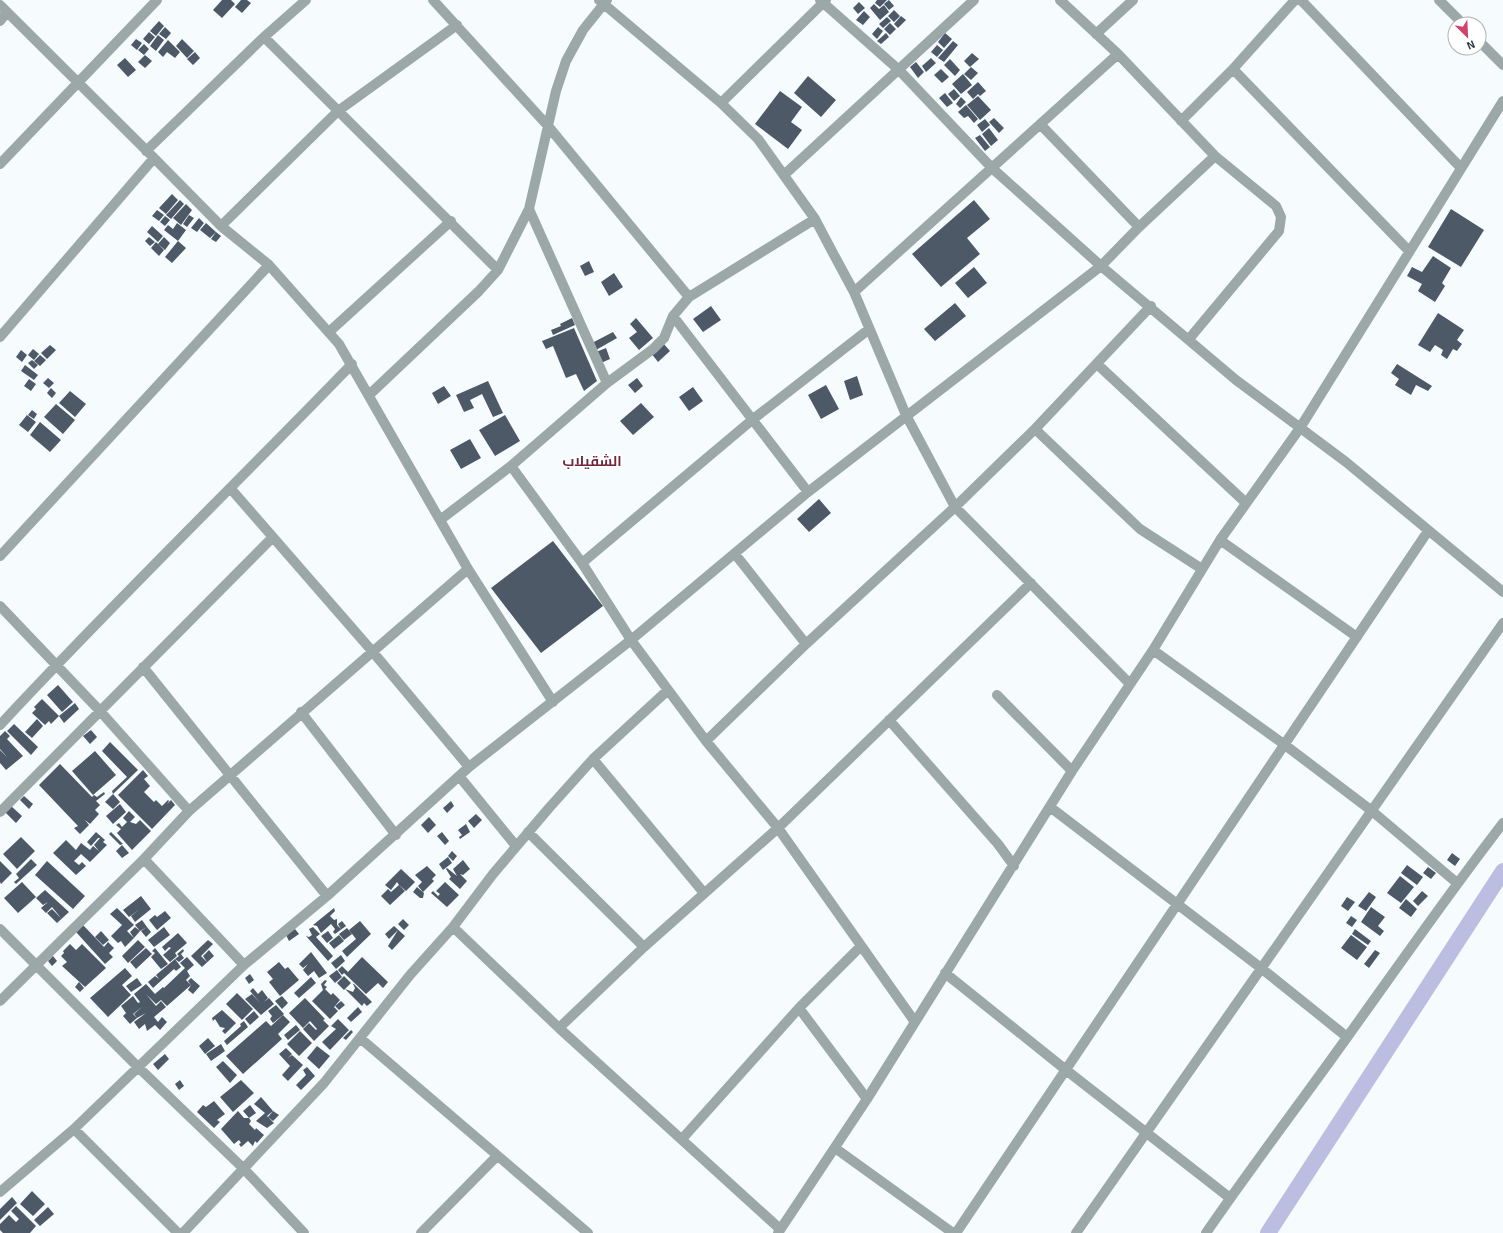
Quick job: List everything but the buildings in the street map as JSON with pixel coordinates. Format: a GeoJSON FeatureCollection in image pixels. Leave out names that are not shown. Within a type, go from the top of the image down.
{"type":"FeatureCollection","features":[{"type":"Feature","properties":{"kind":"street"},"geometry":{"type":"LineString","coordinates":[[0,164],[157,0]]}},
{"type":"Feature","properties":{"kind":"street"},"geometry":{"type":"LineString","coordinates":[[0,337],[150,155],[264,37],[306,0]]}},
{"type":"Feature","properties":{"kind":"street"},"geometry":{"type":"LineString","coordinates":[[433,0],[548,126],[689,297]]}},
{"type":"Feature","properties":{"kind":"street"},"geometry":{"type":"LineString","coordinates":[[784,175],[974,0]]}},
{"type":"Feature","properties":{"kind":"street"},"geometry":{"type":"LineString","coordinates":[[1060,0],[1118,54],[1180,121],[1215,156],[1276,206],[1282,217],[1279,231],[1189,338]]}},
{"type":"Feature","properties":{"kind":"street"},"geometry":{"type":"LineString","coordinates":[[1096,34],[1133,0]]}},
{"type":"Feature","properties":{"kind":"street"},"geometry":{"type":"LineString","coordinates":[[1180,121],[1233,69],[1296,0]]}},
{"type":"Feature","properties":{"kind":"street"},"geometry":{"type":"LineString","coordinates":[[1301,0],[1461,168]]}},
{"type":"Feature","properties":{"kind":"street"},"geometry":{"type":"LineString","coordinates":[[1439,0],[1454,16]]}},
{"type":"Feature","properties":{"kind":"street"},"geometry":{"type":"LineString","coordinates":[[721,103],[823,1],[899,70],[992,168],[1101,266],[1189,338],[1236,380],[1346,462],[1503,592]]}},
{"type":"Feature","properties":{"kind":"street"},"geometry":{"type":"LineString","coordinates":[[369,394],[479,291],[498,270],[529,210],[556,91],[566,61],[584,30],[603,2],[721,103],[758,139],[815,219],[854,292],[868,330],[906,415],[955,507],[1130,684]]}},
{"type":"Feature","properties":{"kind":"street"},"geometry":{"type":"LineString","coordinates":[[0,21],[4,9],[221,226],[269,265],[339,344],[352,364],[468,569],[553,702]]}},
{"type":"Feature","properties":{"kind":"street"},"geometry":{"type":"LineString","coordinates":[[221,226],[338,111],[457,25]]}},
{"type":"Feature","properties":{"kind":"street"},"geometry":{"type":"LineString","coordinates":[[264,37],[498,270]]}},
{"type":"Feature","properties":{"kind":"street"},"geometry":{"type":"LineString","coordinates":[[1487,48],[1503,65]]}},
{"type":"Feature","properties":{"kind":"street"},"geometry":{"type":"LineString","coordinates":[[854,292],[1118,54]]}},
{"type":"Feature","properties":{"kind":"street"},"geometry":{"type":"LineString","coordinates":[[1233,69],[1409,250]]}},
{"type":"Feature","properties":{"kind":"street"},"geometry":{"type":"LineString","coordinates":[[453,927],[559,1028],[682,1139],[779,1231],[867,1098],[1014,866],[1072,771],[1153,650],[1220,540],[1245,502],[1300,428],[1409,250],[1503,101]]}},
{"type":"Feature","properties":{"kind":"street"},"geometry":{"type":"LineString","coordinates":[[1040,124],[1139,227]]}},
{"type":"Feature","properties":{"kind":"street"},"geometry":{"type":"LineString","coordinates":[[0,1192],[74,1129],[244,965],[327,896],[396,835],[469,767],[631,640],[808,492],[1101,266],[1139,227],[1215,156]]}},
{"type":"Feature","properties":{"kind":"street"},"geometry":{"type":"LineString","coordinates":[[529,210],[607,383]]}},
{"type":"Feature","properties":{"kind":"street"},"geometry":{"type":"LineString","coordinates":[[440,520],[511,466],[607,383],[653,349],[664,338],[673,316],[689,297],[815,219]]}},
{"type":"Feature","properties":{"kind":"street"},"geometry":{"type":"LineString","coordinates":[[329,332],[450,221]]}},
{"type":"Feature","properties":{"kind":"street"},"geometry":{"type":"LineString","coordinates":[[0,556],[269,265]]}},
{"type":"Feature","properties":{"kind":"street"},"geometry":{"type":"LineString","coordinates":[[706,741],[806,644],[955,507],[1035,429],[1151,306]]}},
{"type":"Feature","properties":{"kind":"street"},"geometry":{"type":"LineString","coordinates":[[673,316],[808,492]]}},
{"type":"Feature","properties":{"kind":"street"},"geometry":{"type":"LineString","coordinates":[[582,563],[752,420],[868,330]]}},
{"type":"Feature","properties":{"kind":"street"},"geometry":{"type":"LineString","coordinates":[[0,724],[352,364]]}},
{"type":"Feature","properties":{"kind":"street"},"geometry":{"type":"LineString","coordinates":[[1097,364],[1245,502]]}},
{"type":"Feature","properties":{"kind":"street"},"geometry":{"type":"LineString","coordinates":[[1035,429],[1140,529],[1202,569]]}},
{"type":"Feature","properties":{"kind":"street"},"geometry":{"type":"LineString","coordinates":[[511,466],[582,563],[631,640],[706,741],[778,828],[860,947],[915,1022]]}},
{"type":"Feature","properties":{"kind":"street"},"geometry":{"type":"LineString","coordinates":[[231,489],[272,538],[372,651],[469,767]]}},
{"type":"Feature","properties":{"kind":"street"},"geometry":{"type":"LineString","coordinates":[[956,1233],[1428,531]]}},
{"type":"Feature","properties":{"kind":"street"},"geometry":{"type":"LineString","coordinates":[[0,812],[272,538]]}},
{"type":"Feature","properties":{"kind":"street"},"geometry":{"type":"LineString","coordinates":[[1220,540],[1357,637]]}},
{"type":"Feature","properties":{"kind":"street"},"geometry":{"type":"LineString","coordinates":[[735,554],[806,644]]}},
{"type":"Feature","properties":{"kind":"street"},"geometry":{"type":"LineString","coordinates":[[0,1001],[144,859],[189,811],[301,712],[468,569]]}},
{"type":"Feature","properties":{"kind":"street"},"geometry":{"type":"LineString","coordinates":[[559,1028],[644,947],[778,828],[1031,583]]}},
{"type":"Feature","properties":{"kind":"street"},"geometry":{"type":"LineString","coordinates":[[0,606],[100,710],[189,811]]}},
{"type":"Feature","properties":{"kind":"street"},"geometry":{"type":"LineString","coordinates":[[1076,1233],[1503,622]]}},
{"type":"Feature","properties":{"kind":"street"},"geometry":{"type":"LineString","coordinates":[[1153,650],[1285,745],[1372,811],[1457,883]]}},
{"type":"Feature","properties":{"kind":"street"},"geometry":{"type":"LineString","coordinates":[[143,667],[327,896]]}},
{"type":"Feature","properties":{"kind":"street"},"geometry":{"type":"LineString","coordinates":[[184,1233],[324,1083],[410,975],[453,927],[516,846],[593,759],[668,690]]}},
{"type":"Feature","properties":{"kind":"street"},"geometry":{"type":"LineString","coordinates":[[997,695],[1072,771]]}},
{"type":"Feature","properties":{"kind":"street"},"geometry":{"type":"LineString","coordinates":[[301,712],[396,835]]}},
{"type":"Feature","properties":{"kind":"street"},"geometry":{"type":"LineString","coordinates":[[889,720],[998,844],[1014,866]]}},
{"type":"Feature","properties":{"kind":"street"},"geometry":{"type":"LineString","coordinates":[[593,759],[704,893]]}},
{"type":"Feature","properties":{"kind":"street"},"geometry":{"type":"LineString","coordinates":[[459,776],[516,846]]}},
{"type":"Feature","properties":{"kind":"street"},"geometry":{"type":"LineString","coordinates":[[1050,807],[1261,968],[1347,1037]]}},
{"type":"Feature","properties":{"kind":"street"},"geometry":{"type":"LineString","coordinates":[[1206,1233],[1457,883],[1503,823]]}},
{"type":"Feature","properties":{"kind":"street"},"geometry":{"type":"LineString","coordinates":[[528,832],[644,947]]}},
{"type":"Feature","properties":{"kind":"street"},"geometry":{"type":"LineString","coordinates":[[144,859],[244,965]]}},
{"type":"Feature","properties":{"kind":"street"},"geometry":{"type":"LineString","coordinates":[[0,929],[138,1068],[244,1169],[304,1233]]}},
{"type":"Feature","properties":{"kind":"street"},"geometry":{"type":"LineString","coordinates":[[682,1139],[799,1008],[860,947]]}},
{"type":"Feature","properties":{"kind":"street"},"geometry":{"type":"LineString","coordinates":[[945,973],[1230,1198]]}},
{"type":"Feature","properties":{"kind":"street"},"geometry":{"type":"LineString","coordinates":[[799,1008],[867,1098]]}},
{"type":"Feature","properties":{"kind":"street"},"geometry":{"type":"LineString","coordinates":[[360,1038],[583,1231]]}},
{"type":"Feature","properties":{"kind":"street"},"geometry":{"type":"LineString","coordinates":[[74,1129],[178,1233]]}},
{"type":"Feature","properties":{"kind":"street"},"geometry":{"type":"LineString","coordinates":[[835,1148],[953,1233]]}},
{"type":"Feature","properties":{"kind":"street"},"geometry":{"type":"LineString","coordinates":[[421,1233],[497,1156]]}},
{"type":"Feature","properties":{"kind":"waterway"},"geometry":{"type":"LineString","coordinates":[[1268,1233],[1503,871]]}},
{"type":"Feature","properties":{"kind":"district","name":"الشقيلاب"},"geometry":{"type":"Point","coordinates":[592,461]}}]}
